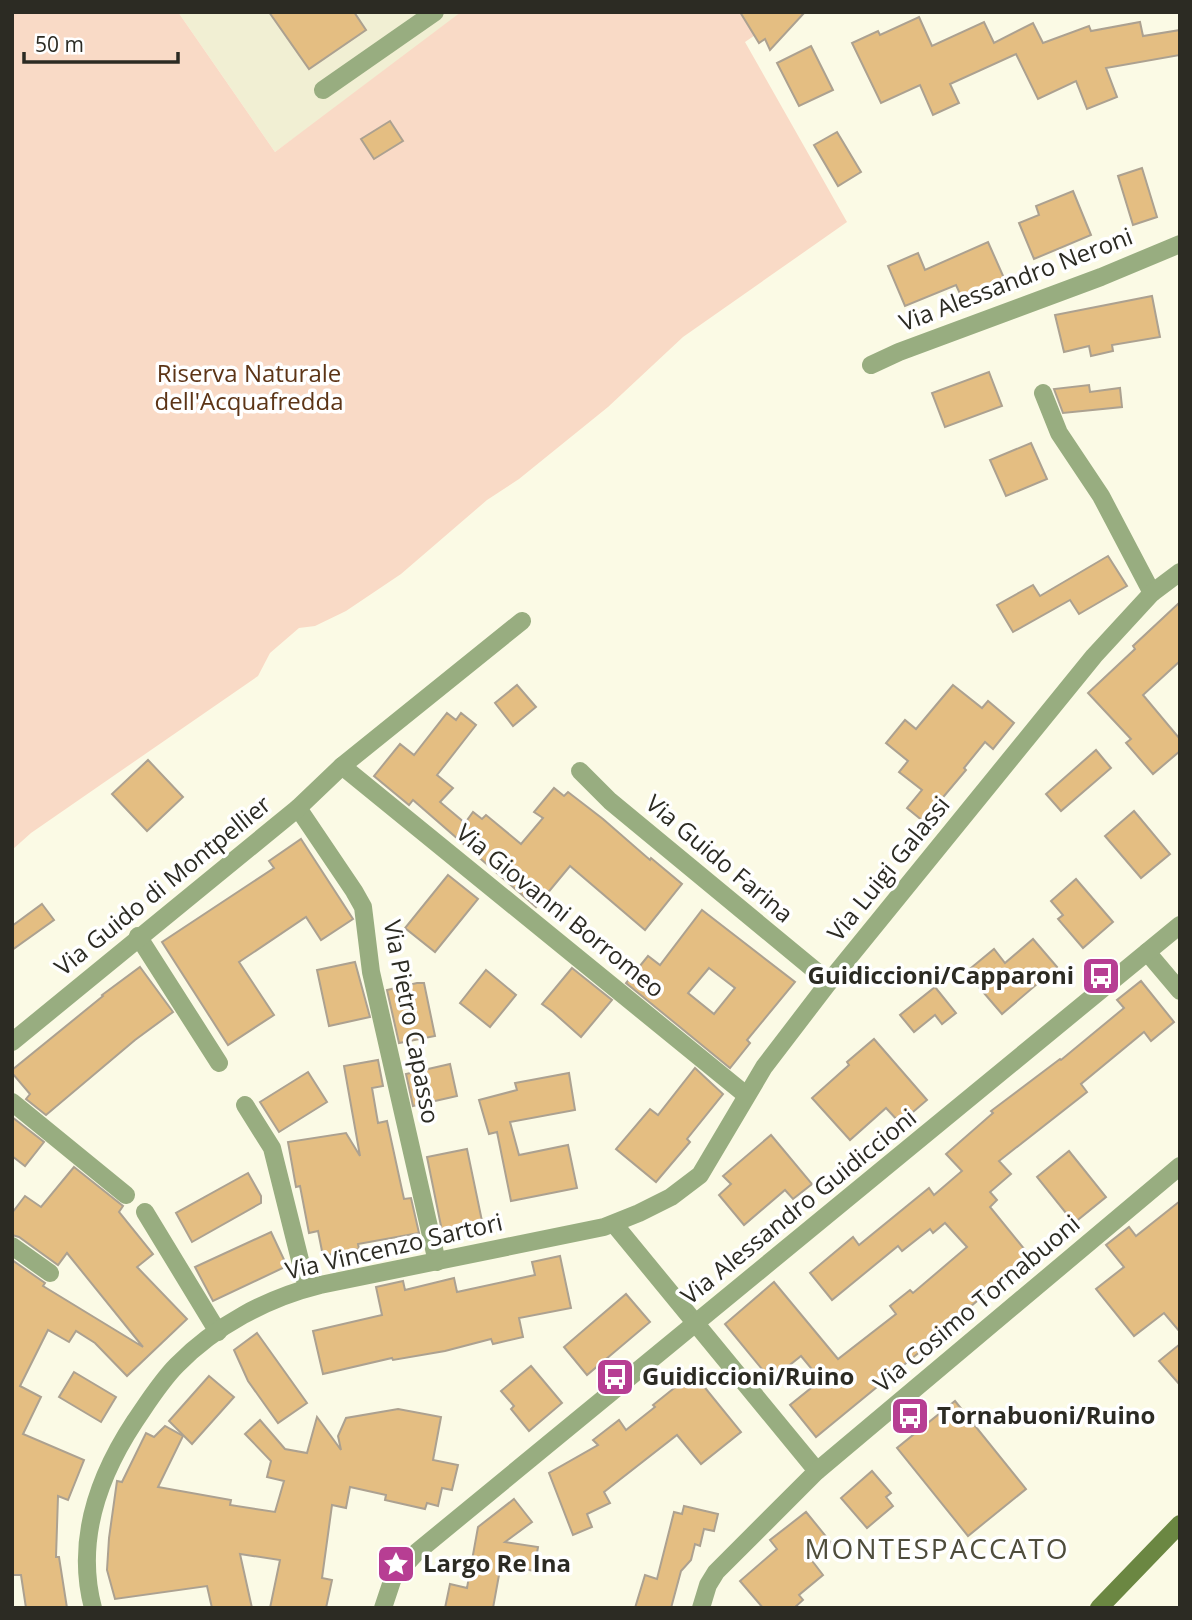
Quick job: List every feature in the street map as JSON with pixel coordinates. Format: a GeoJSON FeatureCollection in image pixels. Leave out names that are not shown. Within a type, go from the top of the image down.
{"type":"FeatureCollection","features":[{"type":"Feature","properties":{"kind":"street"},"geometry":{"type":"LineString","coordinates":[[323,90],[435,12]]}},
{"type":"Feature","properties":{"kind":"street","name":"Via Alessandro Neroni"},"geometry":{"type":"LineString","coordinates":[[871,365],[1180,244]]}},
{"type":"Feature","properties":{"kind":"street"},"geometry":{"type":"LineString","coordinates":[[1043,393],[1059,433],[1104,503],[1152,593]]}},
{"type":"Feature","properties":{"kind":"street","name":"Via Luigi Galassi"},"geometry":{"type":"LineString","coordinates":[[614,1224],[671,1197],[700,1175],[764,1067],[829,982],[1094,656],[1152,593],[1180,572]]}},
{"type":"Feature","properties":{"kind":"street"},"geometry":{"type":"LineString","coordinates":[[342,766],[522,621]]}},
{"type":"Feature","properties":{"kind":"street","name":"Via Guido di Montpellier"},"geometry":{"type":"LineString","coordinates":[[12,1042],[138,936],[298,808],[342,766]]}},
{"type":"Feature","properties":{"kind":"street","name":"Via Giovanni Borromeo"},"geometry":{"type":"LineString","coordinates":[[342,766],[746,1095]]}},
{"type":"Feature","properties":{"kind":"street","name":"Via Guido Farina"},"geometry":{"type":"LineString","coordinates":[[580,771],[610,801],[829,982]]}},
{"type":"Feature","properties":{"kind":"street","name":"Via Pietro Capasso"},"geometry":{"type":"LineString","coordinates":[[298,808],[354,891],[365,912],[371,972],[437,1262]]}},
{"type":"Feature","properties":{"kind":"street","name":"Via Alessandro Guidiccioni"},"geometry":{"type":"LineString","coordinates":[[383,1608],[388,1588],[401,1567],[1180,925]]}},
{"type":"Feature","properties":{"kind":"street"},"geometry":{"type":"LineString","coordinates":[[138,936],[219,1063]]}},
{"type":"Feature","properties":{"kind":"street"},"geometry":{"type":"LineString","coordinates":[[1147,952],[1180,991]]}},
{"type":"Feature","properties":{"kind":"street"},"geometry":{"type":"LineString","coordinates":[[12,1101],[126,1195]]}},
{"type":"Feature","properties":{"kind":"street"},"geometry":{"type":"LineString","coordinates":[[245,1105],[272,1148],[307,1288]]}},
{"type":"Feature","properties":{"kind":"street","name":"Via Cosimo Tornabuoni"},"geometry":{"type":"LineString","coordinates":[[701,1608],[708,1585],[716,1572],[817,1471],[1180,1166]]}},
{"type":"Feature","properties":{"kind":"street"},"geometry":{"type":"LineString","coordinates":[[145,1212],[218,1332]]}},
{"type":"Feature","properties":{"kind":"street"},"geometry":{"type":"LineString","coordinates":[[614,1224],[817,1471]]}},
{"type":"Feature","properties":{"kind":"street","name":"Via Vincenzo Sartori"},"geometry":{"type":"LineString","coordinates":[[93,1608],[87,1572],[87,1535],[93,1507],[112,1459],[125,1435],[167,1376],[183,1359],[218,1332],[254,1309],[307,1288],[614,1224]]}},
{"type":"Feature","properties":{"kind":"street"},"geometry":{"type":"LineString","coordinates":[[12,1246],[50,1273]]}},
{"type":"Feature","properties":{"kind":"street"},"geometry":{"type":"LineString","coordinates":[[1099,1608],[1180,1524]]}},
{"type":"Feature","properties":{"kind":"shaded area"},"geometry":{"type":"Polygon","coordinates":[[[178,12],[466,12],[275,152],[178,12]]]}},
{"type":"Feature","properties":{"kind":"green space","name":"Riserva Naturale dell'Acquafredda"},"geometry":{"type":"Polygon","coordinates":[[[12,12],[178,12],[275,152],[461,12],[789,12],[745,42],[847,222],[683,337],[608,407],[519,479],[487,500],[401,574],[346,611],[315,626],[299,628],[270,653],[258,676],[31,833],[12,850],[12,12]]]}},
{"type":"Feature","properties":{"kind":"building"},"geometry":{"type":"Polygon","coordinates":[[[269,12],[354,12],[366,30],[309,69],[269,12]]]}},
{"type":"Feature","properties":{"kind":"building"},"geometry":{"type":"Polygon","coordinates":[[[740,12],[805,12],[770,50],[765,39],[759,43],[740,12]]]}},
{"type":"Feature","properties":{"kind":"building"},"geometry":{"type":"Polygon","coordinates":[[[919,17],[932,46],[984,22],[994,43],[1033,23],[1043,43],[1089,26],[1091,31],[1140,22],[1143,36],[1180,30],[1180,55],[1106,68],[1117,97],[1087,109],[1076,81],[1038,99],[1016,54],[950,84],[959,103],[933,115],[920,85],[881,103],[852,43],[878,31],[880,35],[919,17]]]}},
{"type":"Feature","properties":{"kind":"building"},"geometry":{"type":"Polygon","coordinates":[[[811,46],[833,90],[799,106],[777,63],[811,46]]]}},
{"type":"Feature","properties":{"kind":"building"},"geometry":{"type":"Polygon","coordinates":[[[390,121],[403,141],[374,159],[361,139],[390,121]]]}},
{"type":"Feature","properties":{"kind":"building"},"geometry":{"type":"Polygon","coordinates":[[[837,132],[861,172],[838,186],[814,145],[837,132]]]}},
{"type":"Feature","properties":{"kind":"building"},"geometry":{"type":"Polygon","coordinates":[[[1142,168],[1157,217],[1133,225],[1118,176],[1142,168]]]}},
{"type":"Feature","properties":{"kind":"building"},"geometry":{"type":"Polygon","coordinates":[[[1073,191],[1091,235],[1034,259],[1019,223],[1039,215],[1036,206],[1073,191]]]}},
{"type":"Feature","properties":{"kind":"building"},"geometry":{"type":"Polygon","coordinates":[[[988,242],[1004,278],[961,296],[956,285],[905,306],[888,266],[918,253],[925,270],[988,242]]]}},
{"type":"Feature","properties":{"kind":"building"},"geometry":{"type":"Polygon","coordinates":[[[1152,296],[1160,337],[1112,345],[1113,351],[1091,356],[1089,346],[1064,352],[1055,315],[1152,296]]]}},
{"type":"Feature","properties":{"kind":"building"},"geometry":{"type":"Polygon","coordinates":[[[989,372],[1002,406],[945,427],[932,393],[989,372]]]}},
{"type":"Feature","properties":{"kind":"building"},"geometry":{"type":"Polygon","coordinates":[[[1089,385],[1090,392],[1120,388],[1122,407],[1063,413],[1054,389],[1089,385]]]}},
{"type":"Feature","properties":{"kind":"building"},"geometry":{"type":"Polygon","coordinates":[[[1031,443],[1047,479],[1006,496],[990,460],[1031,443]]]}},
{"type":"Feature","properties":{"kind":"building"},"geometry":{"type":"Polygon","coordinates":[[[1108,556],[1127,586],[1079,614],[1070,600],[1013,632],[997,605],[1033,585],[1040,596],[1108,556]]]}},
{"type":"Feature","properties":{"kind":"building"},"geometry":{"type":"Polygon","coordinates":[[[1180,602],[1180,661],[1143,695],[1180,739],[1180,751],[1153,774],[1126,743],[1131,739],[1088,693],[1180,602]]]}},
{"type":"Feature","properties":{"kind":"building"},"geometry":{"type":"Polygon","coordinates":[[[517,685],[536,707],[513,726],[495,703],[517,685]]]}},
{"type":"Feature","properties":{"kind":"building"},"geometry":{"type":"Polygon","coordinates":[[[953,685],[982,708],[988,701],[1014,723],[993,749],[985,742],[964,768],[966,770],[923,821],[907,808],[922,790],[899,772],[908,761],[886,743],[905,720],[916,729],[953,685]]]}},
{"type":"Feature","properties":{"kind":"building"},"geometry":{"type":"Polygon","coordinates":[[[447,713],[456,720],[461,713],[476,725],[437,775],[453,788],[440,802],[465,823],[473,812],[482,819],[486,815],[521,844],[543,818],[534,812],[554,788],[564,796],[568,792],[682,884],[645,930],[570,866],[536,907],[413,800],[409,805],[374,776],[400,744],[414,755],[447,713]]]}},
{"type":"Feature","properties":{"kind":"building"},"geometry":{"type":"Polygon","coordinates":[[[1096,750],[1111,768],[1061,811],[1046,794],[1096,750]]]}},
{"type":"Feature","properties":{"kind":"building"},"geometry":{"type":"Polygon","coordinates":[[[148,760],[183,797],[147,831],[112,794],[148,760]]]}},
{"type":"Feature","properties":{"kind":"building"},"geometry":{"type":"Polygon","coordinates":[[[1134,811],[1170,854],[1141,878],[1105,836],[1134,811]]]}},
{"type":"Feature","properties":{"kind":"building"},"geometry":{"type":"Polygon","coordinates":[[[301,839],[353,919],[321,940],[306,917],[239,962],[274,1015],[228,1045],[162,942],[274,868],[269,861],[301,839]]]}},
{"type":"Feature","properties":{"kind":"building"},"geometry":{"type":"Polygon","coordinates":[[[448,875],[478,899],[435,952],[405,928],[448,875]]]}},
{"type":"Feature","properties":{"kind":"building"},"geometry":{"type":"Polygon","coordinates":[[[1076,879],[1113,922],[1083,948],[1058,919],[1063,915],[1051,901],[1076,879]]]}},
{"type":"Feature","properties":{"kind":"building"},"geometry":{"type":"Polygon","coordinates":[[[42,904],[54,920],[12,950],[12,926],[42,904]]]}},
{"type":"Feature","properties":{"kind":"building"},"geometry":{"type":"Polygon","coordinates":[[[702,910],[795,982],[747,1040],[750,1043],[730,1068],[626,983],[648,956],[660,965],[702,910]],[[709,968],[688,993],[714,1014],[735,988],[709,968]]]}},
{"type":"Feature","properties":{"kind":"building"},"geometry":{"type":"Polygon","coordinates":[[[1033,939],[1057,967],[1002,1014],[966,972],[994,949],[1005,963],[1033,939]]]}},
{"type":"Feature","properties":{"kind":"building"},"geometry":{"type":"Polygon","coordinates":[[[355,962],[370,1017],[329,1026],[317,970],[355,962]]]}},
{"type":"Feature","properties":{"kind":"building"},"geometry":{"type":"Polygon","coordinates":[[[140,967],[173,1012],[135,1040],[46,1115],[26,1099],[30,1094],[12,1070],[140,967]]]}},
{"type":"Feature","properties":{"kind":"building"},"geometry":{"type":"Polygon","coordinates":[[[572,968],[612,1000],[581,1037],[542,1004],[572,968]]]}},
{"type":"Feature","properties":{"kind":"building"},"geometry":{"type":"Polygon","coordinates":[[[486,970],[516,995],[490,1027],[460,1003],[486,970]]]}},
{"type":"Feature","properties":{"kind":"building"},"geometry":{"type":"Polygon","coordinates":[[[1141,981],[1174,1022],[1151,1041],[1144,1032],[1081,1084],[1087,1092],[999,1161],[1011,1174],[990,1192],[997,1200],[990,1207],[1030,1256],[943,1330],[944,1332],[816,1437],[790,1405],[821,1380],[801,1356],[771,1380],[725,1324],[774,1282],[838,1359],[896,1314],[890,1306],[910,1290],[913,1293],[967,1247],[945,1223],[933,1233],[930,1229],[902,1251],[898,1246],[832,1300],[810,1273],[853,1237],[859,1245],[929,1188],[934,1195],[962,1171],[946,1154],[993,1113],[991,1111],[1061,1060],[1124,1008],[1117,1000],[1141,981]]]}},
{"type":"Feature","properties":{"kind":"building"},"geometry":{"type":"Polygon","coordinates":[[[424,983],[435,1036],[399,1043],[387,990],[424,983]]]}},
{"type":"Feature","properties":{"kind":"building"},"geometry":{"type":"Polygon","coordinates":[[[935,987],[956,1013],[942,1024],[935,1015],[914,1032],[900,1015],[935,987]]]}},
{"type":"Feature","properties":{"kind":"building"},"geometry":{"type":"Polygon","coordinates":[[[874,1039],[927,1100],[900,1123],[886,1108],[850,1140],[812,1098],[874,1039]]]}},
{"type":"Feature","properties":{"kind":"building"},"geometry":{"type":"Polygon","coordinates":[[[378,1060],[383,1086],[372,1088],[378,1123],[387,1121],[404,1199],[411,1198],[419,1233],[358,1244],[359,1249],[323,1256],[318,1231],[309,1233],[300,1186],[296,1187],[288,1142],[346,1133],[360,1156],[344,1066],[378,1060]]]}},
{"type":"Feature","properties":{"kind":"building"},"geometry":{"type":"Polygon","coordinates":[[[450,1064],[457,1096],[413,1106],[406,1074],[450,1064]]]}},
{"type":"Feature","properties":{"kind":"building"},"geometry":{"type":"Polygon","coordinates":[[[695,1068],[723,1094],[687,1139],[690,1142],[656,1182],[616,1149],[650,1109],[658,1115],[695,1068]]]}},
{"type":"Feature","properties":{"kind":"building"},"geometry":{"type":"Polygon","coordinates":[[[308,1072],[327,1102],[279,1132],[260,1102],[308,1072]]]}},
{"type":"Feature","properties":{"kind":"building"},"geometry":{"type":"Polygon","coordinates":[[[569,1073],[575,1110],[510,1122],[519,1155],[568,1145],[577,1188],[511,1201],[497,1132],[489,1134],[479,1100],[517,1090],[515,1083],[569,1073]]]}},
{"type":"Feature","properties":{"kind":"building"},"geometry":{"type":"Polygon","coordinates":[[[12,1117],[44,1142],[25,1166],[12,1156],[12,1117]]]}},
{"type":"Feature","properties":{"kind":"building"},"geometry":{"type":"Polygon","coordinates":[[[771,1135],[812,1184],[793,1199],[785,1190],[744,1225],[719,1195],[731,1184],[723,1176],[771,1135]]]}},
{"type":"Feature","properties":{"kind":"building"},"geometry":{"type":"Polygon","coordinates":[[[467,1149],[482,1221],[442,1231],[427,1157],[467,1149]]]}},
{"type":"Feature","properties":{"kind":"building"},"geometry":{"type":"Polygon","coordinates":[[[1069,1151],[1106,1197],[1074,1223],[1037,1177],[1069,1151]]]}},
{"type":"Feature","properties":{"kind":"building"},"geometry":{"type":"Polygon","coordinates":[[[74,1167],[123,1206],[119,1212],[153,1254],[137,1267],[187,1319],[127,1376],[95,1343],[76,1331],[69,1342],[48,1330],[20,1386],[41,1397],[23,1434],[84,1460],[68,1500],[58,1496],[56,1557],[59,1557],[67,1608],[26,1608],[21,1575],[12,1575],[12,1260],[45,1283],[43,1286],[143,1347],[67,1253],[58,1265],[19,1237],[12,1235],[12,1213],[25,1196],[41,1207],[74,1167]]]}},
{"type":"Feature","properties":{"kind":"building"},"geometry":{"type":"Polygon","coordinates":[[[248,1173],[261,1196],[261,1203],[192,1242],[176,1213],[248,1173]]]}},
{"type":"Feature","properties":{"kind":"building"},"geometry":{"type":"Polygon","coordinates":[[[1180,1201],[1180,1332],[1164,1313],[1134,1336],[1096,1289],[1124,1267],[1106,1245],[1129,1227],[1136,1236],[1180,1201]]]}},
{"type":"Feature","properties":{"kind":"building"},"geometry":{"type":"Polygon","coordinates":[[[271,1232],[287,1266],[213,1301],[195,1267],[271,1232]]]}},
{"type":"Feature","properties":{"kind":"building"},"geometry":{"type":"Polygon","coordinates":[[[560,1256],[571,1308],[519,1318],[523,1337],[493,1344],[491,1339],[445,1351],[393,1360],[392,1358],[323,1374],[313,1331],[382,1315],[376,1287],[403,1281],[405,1290],[454,1278],[457,1292],[535,1275],[532,1262],[560,1256]]]}},
{"type":"Feature","properties":{"kind":"building"},"geometry":{"type":"Polygon","coordinates":[[[626,1294],[650,1322],[587,1375],[564,1347],[626,1294]]]}},
{"type":"Feature","properties":{"kind":"building"},"geometry":{"type":"Polygon","coordinates":[[[257,1333],[307,1403],[278,1423],[248,1381],[234,1350],[257,1333]]]}},
{"type":"Feature","properties":{"kind":"building"},"geometry":{"type":"Polygon","coordinates":[[[1180,1344],[1180,1385],[1159,1361],[1180,1344]]]}},
{"type":"Feature","properties":{"kind":"building"},"geometry":{"type":"Polygon","coordinates":[[[531,1366],[562,1403],[529,1431],[511,1409],[514,1406],[501,1391],[531,1366]]]}},
{"type":"Feature","properties":{"kind":"building"},"geometry":{"type":"Polygon","coordinates":[[[74,1372],[116,1397],[101,1422],[59,1397],[74,1372]]]}},
{"type":"Feature","properties":{"kind":"building"},"geometry":{"type":"Polygon","coordinates":[[[693,1373],[741,1432],[701,1464],[677,1435],[604,1492],[610,1503],[587,1514],[592,1527],[573,1535],[549,1473],[598,1445],[593,1440],[619,1420],[626,1430],[693,1373]]]}},
{"type":"Feature","properties":{"kind":"building"},"geometry":{"type":"Polygon","coordinates":[[[209,1376],[234,1397],[192,1444],[169,1421],[209,1376]]]}},
{"type":"Feature","properties":{"kind":"building"},"geometry":{"type":"Polygon","coordinates":[[[955,1401],[1026,1489],[968,1536],[897,1448],[955,1401]]]}},
{"type":"Feature","properties":{"kind":"building"},"geometry":{"type":"Polygon","coordinates":[[[398,1409],[441,1417],[433,1460],[458,1465],[452,1490],[442,1488],[438,1506],[427,1503],[425,1509],[385,1500],[386,1495],[350,1487],[346,1508],[332,1505],[322,1578],[332,1580],[326,1608],[270,1608],[280,1560],[240,1554],[252,1608],[212,1608],[207,1586],[115,1599],[107,1570],[117,1481],[122,1482],[146,1433],[154,1437],[165,1426],[183,1436],[158,1487],[231,1500],[230,1505],[275,1512],[284,1481],[267,1477],[271,1461],[245,1434],[260,1420],[285,1449],[307,1453],[317,1417],[341,1450],[338,1436],[346,1418],[398,1409]]]}},
{"type":"Feature","properties":{"kind":"building"},"geometry":{"type":"Polygon","coordinates":[[[872,1471],[891,1493],[886,1497],[893,1506],[867,1528],[841,1498],[872,1471]]]}},
{"type":"Feature","properties":{"kind":"building"},"geometry":{"type":"Polygon","coordinates":[[[514,1499],[532,1522],[505,1542],[538,1547],[534,1571],[501,1564],[493,1608],[445,1608],[450,1584],[467,1588],[478,1527],[514,1499]]]}},
{"type":"Feature","properties":{"kind":"building"},"geometry":{"type":"Polygon","coordinates":[[[684,1506],[718,1514],[714,1531],[704,1529],[700,1546],[695,1544],[691,1560],[681,1571],[671,1608],[635,1608],[645,1575],[657,1579],[674,1512],[682,1514],[684,1506]]]}},
{"type":"Feature","properties":{"kind":"building"},"geometry":{"type":"Polygon","coordinates":[[[806,1512],[833,1545],[813,1562],[823,1575],[799,1595],[803,1600],[794,1608],[763,1608],[740,1581],[777,1549],[770,1540],[806,1512]]]}},
{"type":"Feature","properties":{"kind":"place","name":"Guidiccioni/Capparoni"},"geometry":{"type":"Point","coordinates":[1101,976]}},
{"type":"Feature","properties":{"kind":"place","name":"Guidiccioni/Ruino"},"geometry":{"type":"Point","coordinates":[615,1377]}},
{"type":"Feature","properties":{"kind":"place","name":"Tornabuoni/Ruino"},"geometry":{"type":"Point","coordinates":[910,1416]}},
{"type":"Feature","properties":{"kind":"place","name":"Largo Re Ina"},"geometry":{"type":"Point","coordinates":[396,1564]}},
{"type":"Feature","properties":{"kind":"district","name":"MONTESPACCATO"},"geometry":{"type":"Point","coordinates":[937,1549]}}]}
